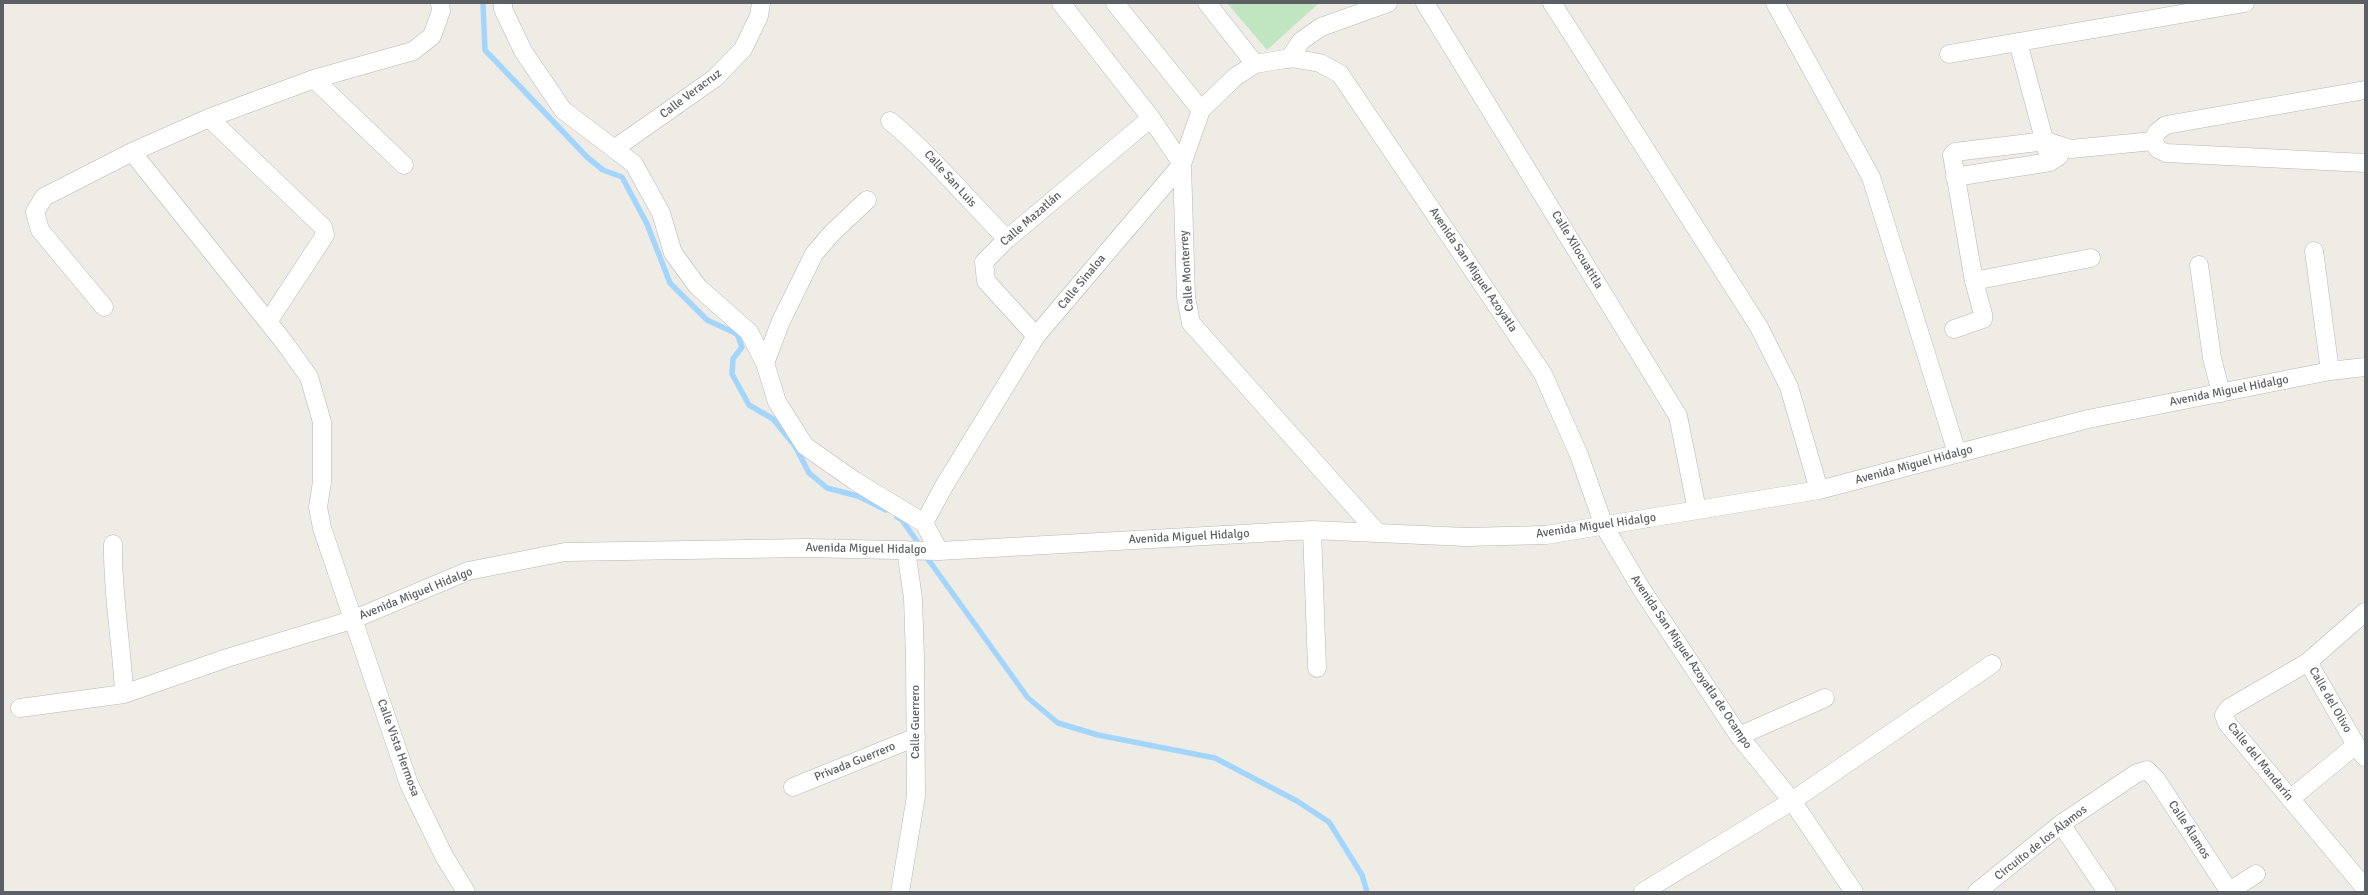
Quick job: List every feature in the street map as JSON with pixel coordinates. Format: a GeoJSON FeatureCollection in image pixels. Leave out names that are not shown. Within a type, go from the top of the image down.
{"type":"FeatureCollection","features":[{"type":"Feature","properties":{"kind":"street"},"geometry":{"type":"LineString","coordinates":[[104,307],[40,230],[35,212],[44,197],[132,152],[209,118],[314,79],[413,51],[432,36],[441,11],[440,3]]}},
{"type":"Feature","properties":{"kind":"street"},"geometry":{"type":"LineString","coordinates":[[503,3],[503,9],[523,51],[563,110],[634,164],[661,213],[673,253],[698,286],[749,332],[765,363],[777,402],[805,446],[855,481],[924,523],[939,551]]}},
{"type":"Feature","properties":{"kind":"street","name":"Calle Veracruz"},"geometry":{"type":"LineString","coordinates":[[614,150],[715,78],[743,49],[759,16],[761,3]]}},
{"type":"Feature","properties":{"kind":"street"},"geometry":{"type":"LineString","coordinates":[[1061,3],[1151,118],[1182,164]]}},
{"type":"Feature","properties":{"kind":"street"},"geometry":{"type":"LineString","coordinates":[[1115,3],[1201,110]]}},
{"type":"Feature","properties":{"kind":"street"},"geometry":{"type":"LineString","coordinates":[[1207,3],[1255,64]]}},
{"type":"Feature","properties":{"kind":"street"},"geometry":{"type":"LineString","coordinates":[[1290,58],[1302,41],[1321,26],[1388,3]]}},
{"type":"Feature","properties":{"kind":"street","name":"Calle Xilocuatitla"},"geometry":{"type":"LineString","coordinates":[[1426,3],[1678,416],[1697,510]]}},
{"type":"Feature","properties":{"kind":"street"},"geometry":{"type":"LineString","coordinates":[[1552,3],[1759,327],[1789,387],[1819,490]]}},
{"type":"Feature","properties":{"kind":"street"},"geometry":{"type":"LineString","coordinates":[[1775,3],[1871,177],[1958,452]]}},
{"type":"Feature","properties":{"kind":"street"},"geometry":{"type":"LineString","coordinates":[[1949,54],[2245,3]]}},
{"type":"Feature","properties":{"kind":"street"},"geometry":{"type":"LineString","coordinates":[[2018,42],[2046,141],[2050,162]]}},
{"type":"Feature","properties":{"kind":"street","name":"Calle Sinaloa"},"geometry":{"type":"LineString","coordinates":[[924,523],[941,491],[1036,336],[1182,164],[1201,110],[1235,78],[1255,64],[1290,58]]}},
{"type":"Feature","properties":{"kind":"street","name":"Avenida San Miguel Azoyatla"},"geometry":{"type":"LineString","coordinates":[[1290,58],[1320,63],[1340,74],[1543,374],[1579,455],[1604,526]]}},
{"type":"Feature","properties":{"kind":"street"},"geometry":{"type":"LineString","coordinates":[[314,79],[404,165]]}},
{"type":"Feature","properties":{"kind":"street"},"geometry":{"type":"LineString","coordinates":[[2365,90],[2166,125],[2156,132],[2153,142],[2158,150],[2166,153],[2365,163]]}},
{"type":"Feature","properties":{"kind":"street"},"geometry":{"type":"LineString","coordinates":[[132,152],[268,322],[325,235],[323,227],[209,118]]}},
{"type":"Feature","properties":{"kind":"street","name":"Calle Mazatlán"},"geometry":{"type":"LineString","coordinates":[[1036,336],[986,281],[984,262],[1006,239],[1151,118]]}},
{"type":"Feature","properties":{"kind":"street","name":"Calle San Luis"},"geometry":{"type":"LineString","coordinates":[[890,121],[919,145],[963,195],[1006,239]]}},
{"type":"Feature","properties":{"kind":"street"},"geometry":{"type":"LineString","coordinates":[[1954,329],[1983,319],[1974,281],[1951,157],[1955,152],[2046,141],[2071,149],[2153,142]]}},
{"type":"Feature","properties":{"kind":"street"},"geometry":{"type":"LineString","coordinates":[[1955,178],[2050,162],[2071,149]]}},
{"type":"Feature","properties":{"kind":"street","name":"Calle Monterrey"},"geometry":{"type":"LineString","coordinates":[[1182,164],[1186,297],[1190,323],[1377,532]]}},
{"type":"Feature","properties":{"kind":"street"},"geometry":{"type":"LineString","coordinates":[[765,363],[781,321],[814,254],[832,233],[867,200]]}},
{"type":"Feature","properties":{"kind":"street"},"geometry":{"type":"LineString","coordinates":[[2314,251],[2330,371]]}},
{"type":"Feature","properties":{"kind":"street"},"geometry":{"type":"LineString","coordinates":[[1974,281],[2091,258]]}},
{"type":"Feature","properties":{"kind":"street"},"geometry":{"type":"LineString","coordinates":[[2199,265],[2212,358],[2221,392]]}},
{"type":"Feature","properties":{"kind":"street","name":"Calle Vista Hermosa"},"geometry":{"type":"LineString","coordinates":[[268,322],[309,377],[322,422],[322,482],[318,507],[322,528],[409,784],[444,856],[466,892]]}},
{"type":"Feature","properties":{"kind":"street","name":"Avenida Miguel Hidalgo"},"geometry":{"type":"LineString","coordinates":[[20,708],[124,694],[227,658],[352,620],[468,571],[565,552],[806,548],[939,551],[1312,530],[1466,537],[1546,535],[1819,490],[1958,452],[2088,419],[2330,371],[2365,367]]}},
{"type":"Feature","properties":{"kind":"street","name":"Avenida San Miguel Azoyatla de Ocampo"},"geometry":{"type":"LineString","coordinates":[[1604,526],[1642,590],[1739,736],[1792,801],[1854,892]]}},
{"type":"Feature","properties":{"kind":"street"},"geometry":{"type":"LineString","coordinates":[[1312,530],[1317,668]]}},
{"type":"Feature","properties":{"kind":"street"},"geometry":{"type":"LineString","coordinates":[[113,544],[113,575],[122,650],[124,694]]}},
{"type":"Feature","properties":{"kind":"street","name":"Calle Guerrero"},"geometry":{"type":"LineString","coordinates":[[900,892],[916,796],[913,598],[906,550]]}},
{"type":"Feature","properties":{"kind":"street","name":"Calle del Mandarín"},"geometry":{"type":"LineString","coordinates":[[2365,612],[2308,662],[2229,708],[2224,715],[2228,723],[2365,888]]}},
{"type":"Feature","properties":{"kind":"street","name":"Calle del Olivo"},"geometry":{"type":"LineString","coordinates":[[2308,662],[2360,751]]}},
{"type":"Feature","properties":{"kind":"street"},"geometry":{"type":"LineString","coordinates":[[1643,892],[1792,801],[1992,664]]}},
{"type":"Feature","properties":{"kind":"street"},"geometry":{"type":"LineString","coordinates":[[1739,736],[1825,698]]}},
{"type":"Feature","properties":{"kind":"street","name":"Privada Guerrero"},"geometry":{"type":"LineString","coordinates":[[793,787],[916,737]]}},
{"type":"Feature","properties":{"kind":"street"},"geometry":{"type":"LineString","coordinates":[[2290,799],[2360,751]]}},
{"type":"Feature","properties":{"kind":"street","name":"Circuito de los Álamos"},"geometry":{"type":"LineString","coordinates":[[1988,889],[2061,824],[2137,773],[2147,770]]}},
{"type":"Feature","properties":{"kind":"street","name":"Calle Álamos"},"geometry":{"type":"LineString","coordinates":[[2147,770],[2156,779],[2229,892]]}},
{"type":"Feature","properties":{"kind":"street"},"geometry":{"type":"LineString","coordinates":[[2061,824],[2107,892]]}},
{"type":"Feature","properties":{"kind":"street"},"geometry":{"type":"LineString","coordinates":[[2229,892],[2256,874]]}},
{"type":"Feature","properties":{"kind":"green space"},"geometry":{"type":"Polygon","coordinates":[[[1227,3],[1319,3],[1267,50],[1227,3]]]}},
{"type":"Feature","properties":{"kind":"waterway"},"geometry":{"type":"LineString","coordinates":[[483,3],[485,50],[587,157],[603,170],[622,177],[647,224],[670,283],[707,320],[737,334],[742,347],[733,359],[732,374],[749,405],[773,419],[795,446],[809,473],[827,488],[858,496],[886,510]]}},
{"type":"Feature","properties":{"kind":"waterway"},"geometry":{"type":"LineString","coordinates":[[897,517],[902,520],[921,547]]}},
{"type":"Feature","properties":{"kind":"waterway"},"geometry":{"type":"LineString","coordinates":[[925,555],[1028,698],[1058,723],[1098,735],[1215,758],[1297,801],[1329,822],[1362,875],[1367,892]]}}]}
